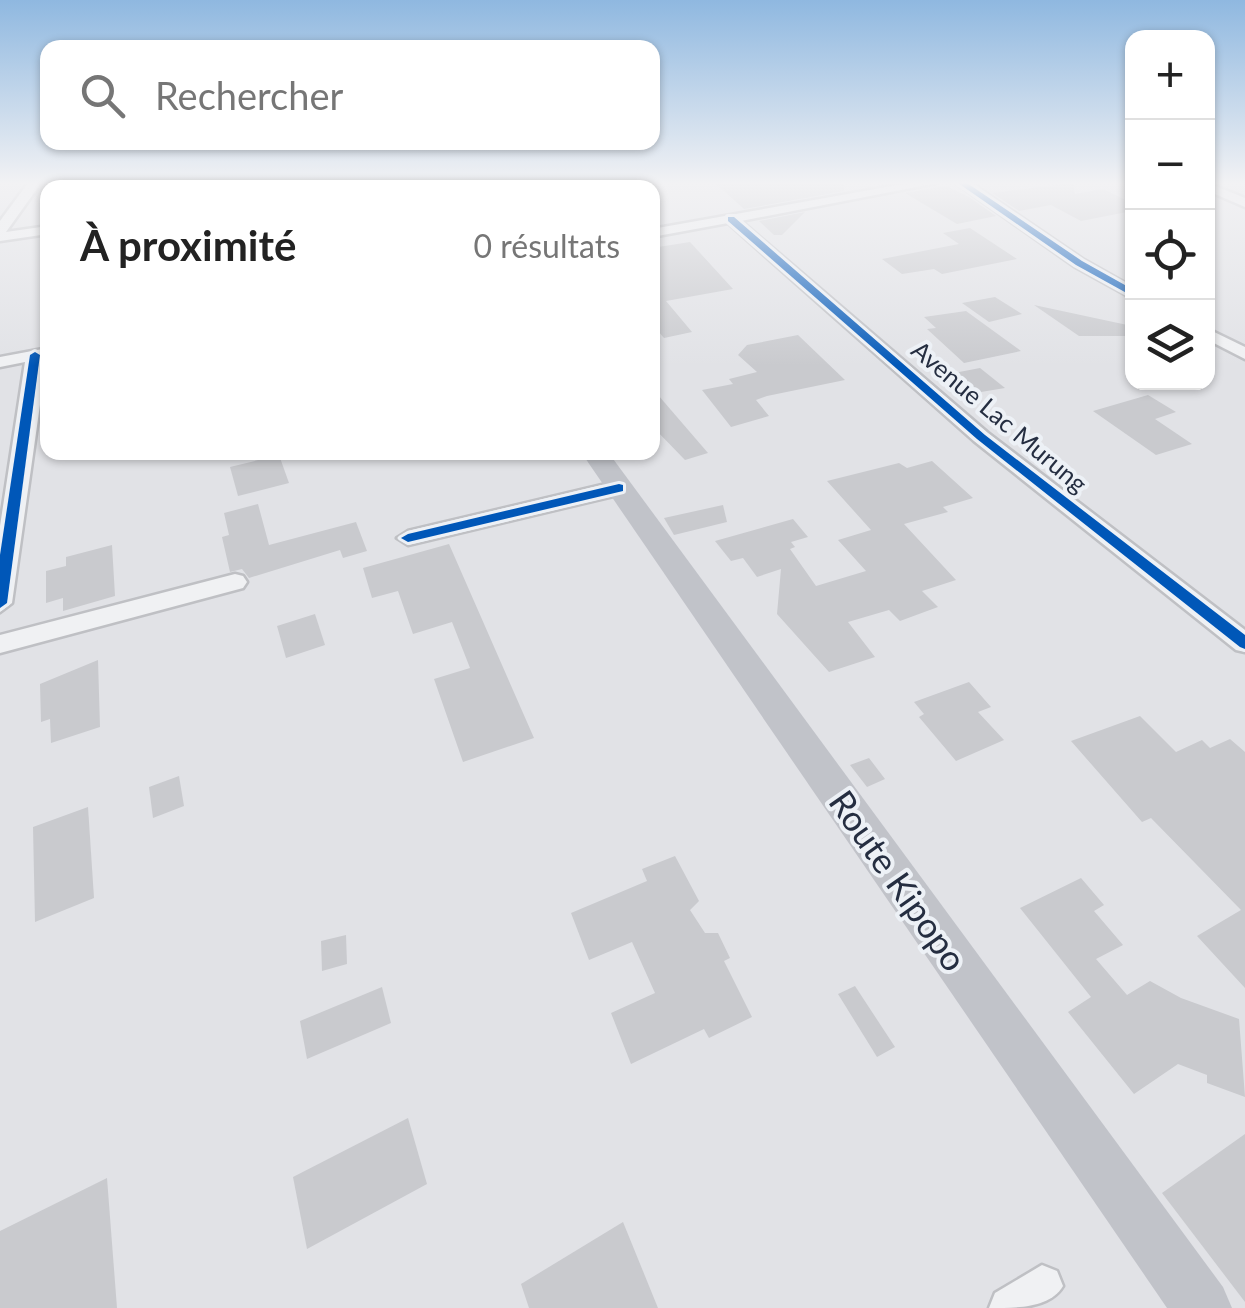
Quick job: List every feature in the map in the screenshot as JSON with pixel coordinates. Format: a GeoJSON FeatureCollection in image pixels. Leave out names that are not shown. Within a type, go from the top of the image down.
{"type":"FeatureCollection","features":[{"type":"Feature","properties":{"kind":"main road","name":"Route Kipopo"},"geometry":{"type":"LineString","coordinates":[[600,460],[1202,1308]]}},
{"type":"Feature","properties":{"kind":"street","name":"Avenue Lac Murung"},"geometry":{"type":"LineString","coordinates":[[759,244],[980,436],[1245,643]]}},
{"type":"Feature","properties":{"kind":"street"},"geometry":{"type":"LineString","coordinates":[[1052,244],[1125,289]]}},
{"type":"Feature","properties":{"kind":"street"},"geometry":{"type":"LineString","coordinates":[[1215,338],[1245,354]]}},
{"type":"Feature","properties":{"kind":"street"},"geometry":{"type":"LineString","coordinates":[[0,362],[40,354]]}},
{"type":"Feature","properties":{"kind":"street"},"geometry":{"type":"LineString","coordinates":[[0,602],[40,366]]}},
{"type":"Feature","properties":{"kind":"street"},"geometry":{"type":"LineString","coordinates":[[408,538],[619,488]]}},
{"type":"Feature","properties":{"kind":"street"},"geometry":{"type":"LineString","coordinates":[[0,644],[235,582]]}},
{"type":"Feature","properties":{"kind":"building"},"geometry":{"type":"Polygon","coordinates":[[[692,244],[733,289],[666,301],[692,332],[664,338],[660,333],[660,247],[692,244]]]}},
{"type":"Feature","properties":{"kind":"building"},"geometry":{"type":"Polygon","coordinates":[[[959,244],[994,244],[1017,259],[942,274],[934,269],[902,274],[882,259],[959,244]]]}},
{"type":"Feature","properties":{"kind":"building"},"geometry":{"type":"Polygon","coordinates":[[[995,297],[1022,314],[989,322],[962,303],[995,297]]]}},
{"type":"Feature","properties":{"kind":"building"},"geometry":{"type":"Polygon","coordinates":[[[1034,305],[1125,324],[1125,336],[1079,336],[1034,305]]]}},
{"type":"Feature","properties":{"kind":"building"},"geometry":{"type":"Polygon","coordinates":[[[966,311],[1021,351],[964,363],[927,329],[936,328],[924,317],[966,311]]]}},
{"type":"Feature","properties":{"kind":"building"},"geometry":{"type":"Polygon","coordinates":[[[798,335],[845,380],[756,400],[769,416],[731,427],[702,390],[733,384],[729,379],[757,372],[738,355],[747,345],[798,335]]]}},
{"type":"Feature","properties":{"kind":"building"},"geometry":{"type":"Polygon","coordinates":[[[980,368],[1005,388],[975,393],[954,373],[980,368]]]}},
{"type":"Feature","properties":{"kind":"building"},"geometry":{"type":"Polygon","coordinates":[[[1148,395],[1176,412],[1155,419],[1192,444],[1156,455],[1093,411],[1148,395]]]}},
{"type":"Feature","properties":{"kind":"building"},"geometry":{"type":"Polygon","coordinates":[[[660,397],[708,453],[685,460],[660,434],[660,397]]]}},
{"type":"Feature","properties":{"kind":"building"},"geometry":{"type":"Polygon","coordinates":[[[259,460],[281,460],[289,483],[238,496],[230,467],[259,460]]]}},
{"type":"Feature","properties":{"kind":"building"},"geometry":{"type":"Polygon","coordinates":[[[932,461],[973,498],[943,507],[948,512],[904,524],[956,580],[922,591],[938,607],[900,621],[889,610],[848,622],[875,657],[829,672],[777,614],[781,569],[757,577],[743,558],[731,561],[715,541],[793,519],[808,537],[791,542],[795,547],[790,549],[816,586],[866,571],[838,540],[871,530],[827,481],[899,463],[907,468],[932,461]]]}},
{"type":"Feature","properties":{"kind":"building"},"geometry":{"type":"Polygon","coordinates":[[[258,504],[269,545],[356,522],[367,551],[343,558],[340,550],[249,578],[242,569],[230,572],[222,537],[229,535],[224,513],[258,504]]]}},
{"type":"Feature","properties":{"kind":"building"},"geometry":{"type":"Polygon","coordinates":[[[723,505],[727,522],[674,535],[664,518],[723,505]]]}},
{"type":"Feature","properties":{"kind":"building"},"geometry":{"type":"Polygon","coordinates":[[[449,544],[534,738],[463,762],[434,679],[470,668],[452,622],[413,634],[398,591],[372,598],[363,568],[449,544]]]}},
{"type":"Feature","properties":{"kind":"building"},"geometry":{"type":"Polygon","coordinates":[[[112,545],[115,596],[63,611],[63,598],[46,603],[46,571],[66,566],[66,557],[112,545]]]}},
{"type":"Feature","properties":{"kind":"building"},"geometry":{"type":"Polygon","coordinates":[[[315,614],[325,645],[286,658],[277,626],[315,614]]]}},
{"type":"Feature","properties":{"kind":"building"},"geometry":{"type":"Polygon","coordinates":[[[98,660],[100,727],[51,743],[50,719],[41,722],[40,684],[98,660]]]}},
{"type":"Feature","properties":{"kind":"building"},"geometry":{"type":"Polygon","coordinates":[[[969,682],[991,707],[978,712],[1004,740],[956,761],[919,717],[924,714],[914,702],[969,682]]]}},
{"type":"Feature","properties":{"kind":"building"},"geometry":{"type":"Polygon","coordinates":[[[1140,716],[1176,752],[1202,740],[1210,748],[1230,739],[1245,752],[1245,988],[1197,936],[1241,910],[1151,818],[1142,822],[1071,741],[1140,716]]]}},
{"type":"Feature","properties":{"kind":"building"},"geometry":{"type":"Polygon","coordinates":[[[869,758],[885,779],[867,787],[850,765],[869,758]]]}},
{"type":"Feature","properties":{"kind":"building"},"geometry":{"type":"Polygon","coordinates":[[[179,776],[184,806],[153,818],[149,787],[179,776]]]}},
{"type":"Feature","properties":{"kind":"building"},"geometry":{"type":"Polygon","coordinates":[[[88,807],[94,898],[35,922],[33,827],[88,807]]]}},
{"type":"Feature","properties":{"kind":"building"},"geometry":{"type":"Polygon","coordinates":[[[675,856],[699,901],[690,910],[705,933],[718,933],[730,958],[724,961],[752,1017],[709,1038],[704,1029],[631,1064],[611,1013],[655,993],[632,942],[589,960],[571,913],[647,881],[642,869],[675,856]]]}},
{"type":"Feature","properties":{"kind":"building"},"geometry":{"type":"Polygon","coordinates":[[[1081,878],[1104,905],[1094,911],[1123,945],[1096,959],[1127,995],[1150,981],[1181,998],[1239,1019],[1245,1097],[1207,1083],[1207,1075],[1178,1064],[1134,1094],[1068,1012],[1091,997],[1020,908],[1081,878]]]}},
{"type":"Feature","properties":{"kind":"building"},"geometry":{"type":"Polygon","coordinates":[[[346,935],[347,964],[322,971],[321,941],[346,935]]]}},
{"type":"Feature","properties":{"kind":"building"},"geometry":{"type":"Polygon","coordinates":[[[855,986],[895,1047],[877,1057],[838,994],[855,986]]]}},
{"type":"Feature","properties":{"kind":"building"},"geometry":{"type":"Polygon","coordinates":[[[382,987],[391,1023],[307,1059],[300,1021],[382,987]]]}},
{"type":"Feature","properties":{"kind":"building"},"geometry":{"type":"Polygon","coordinates":[[[408,1118],[427,1184],[307,1249],[293,1177],[408,1118]]]}},
{"type":"Feature","properties":{"kind":"building"},"geometry":{"type":"Polygon","coordinates":[[[1245,1134],[1245,1302],[1162,1193],[1245,1134]]]}},
{"type":"Feature","properties":{"kind":"building"},"geometry":{"type":"Polygon","coordinates":[[[107,1178],[117,1308],[0,1308],[0,1231],[107,1178]]]}},
{"type":"Feature","properties":{"kind":"building"},"geometry":{"type":"Polygon","coordinates":[[[623,1222],[658,1308],[529,1308],[521,1284],[623,1222]]]}},
{"type":"Feature","properties":{"kind":"cycle path"},"geometry":{"type":"LineString","coordinates":[[760,244],[981,437],[1245,643]]}},
{"type":"Feature","properties":{"kind":"cycle path"},"geometry":{"type":"LineString","coordinates":[[1051,244],[1125,289]]}},
{"type":"Feature","properties":{"kind":"cycle path"},"geometry":{"type":"LineString","coordinates":[[0,603],[35,355]]}},
{"type":"Feature","properties":{"kind":"cycle path"},"geometry":{"type":"LineString","coordinates":[[408,538],[619,488]]}}]}
